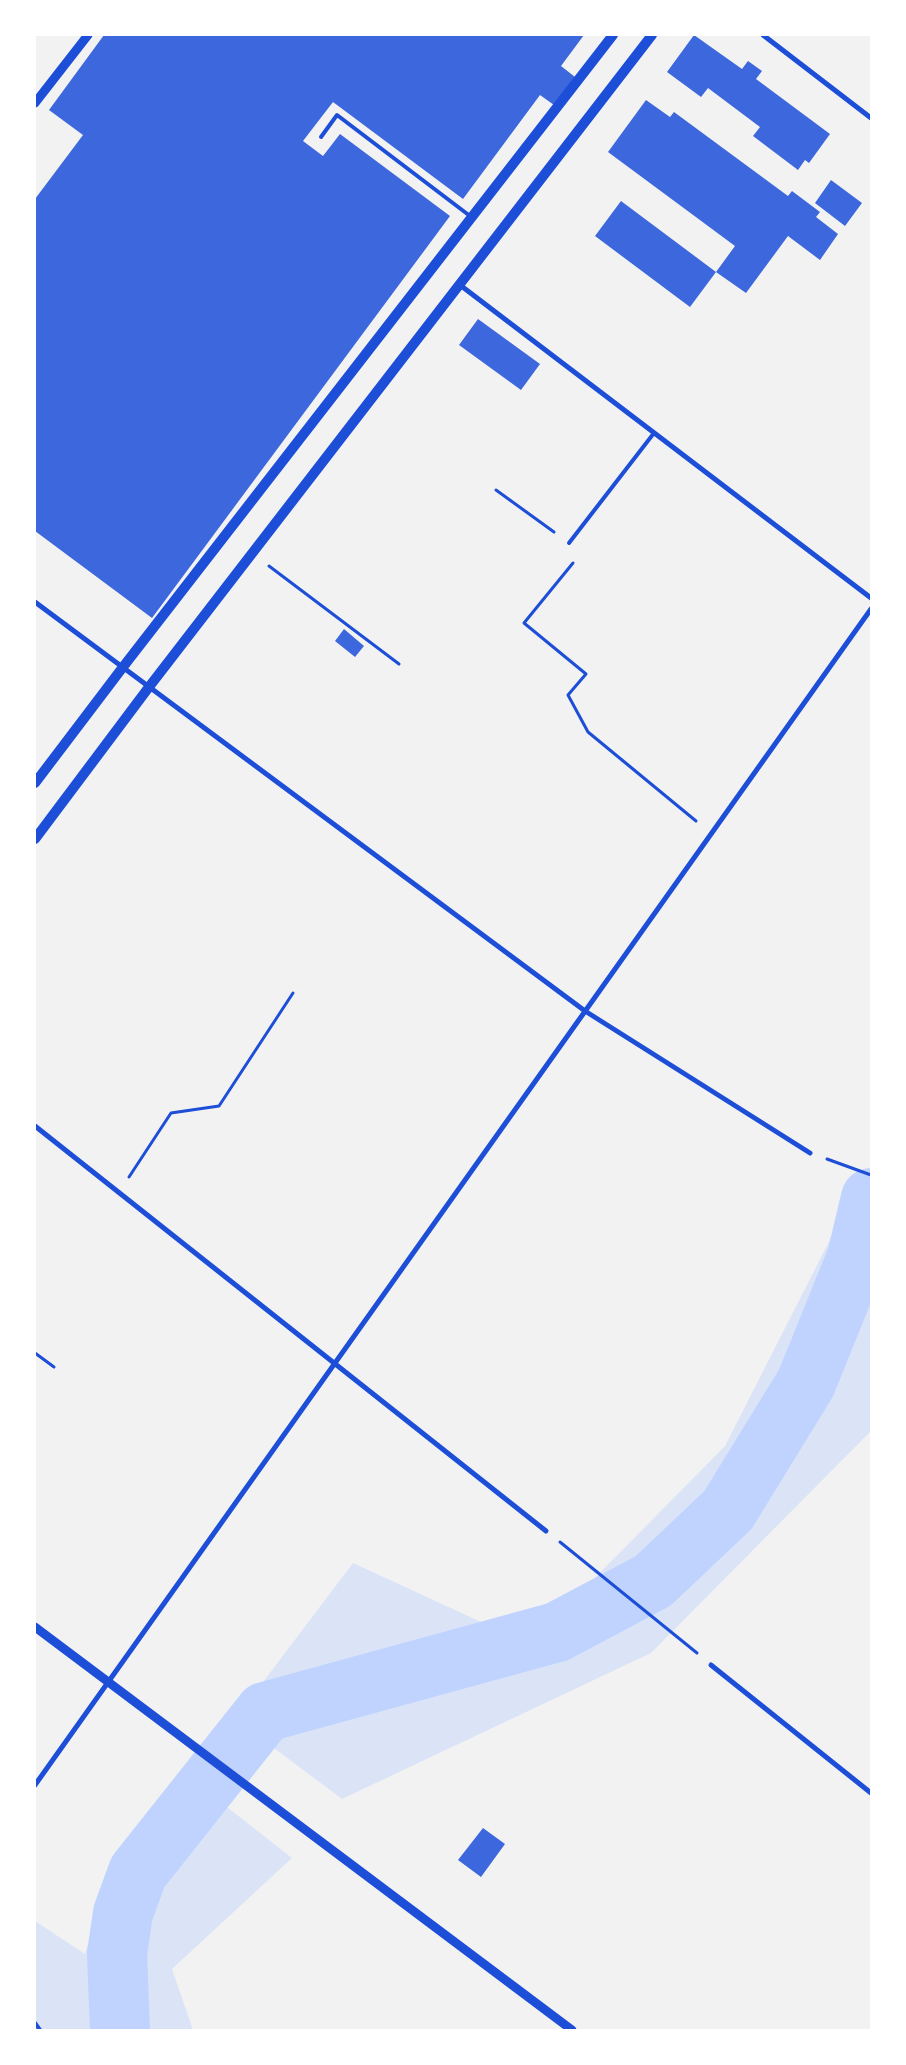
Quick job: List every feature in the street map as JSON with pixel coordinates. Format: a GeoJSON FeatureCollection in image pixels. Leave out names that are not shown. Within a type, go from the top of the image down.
{"type":"FeatureCollection","features":[{"type":"Feature","properties":{"kind":"main road"},"geometry":{"type":"LineString","coordinates":[[35,784],[123,667],[613,35]]}},
{"type":"Feature","properties":{"kind":"main road"},"geometry":{"type":"LineString","coordinates":[[35,839],[149,687],[652,35]]}},
{"type":"Feature","properties":{"kind":"street"},"geometry":{"type":"LineString","coordinates":[[35,103],[88,35]]}},
{"type":"Feature","properties":{"kind":"street"},"geometry":{"type":"LineString","coordinates":[[763,35],[871,118]]}},
{"type":"Feature","properties":{"kind":"street"},"geometry":{"type":"LineString","coordinates":[[460,285],[871,598]]}},
{"type":"Feature","properties":{"kind":"street"},"geometry":{"type":"LineString","coordinates":[[35,602],[585,1011],[810,1153]]}},
{"type":"Feature","properties":{"kind":"street"},"geometry":{"type":"LineString","coordinates":[[35,1785],[107,1681],[335,1364],[871,609]]}},
{"type":"Feature","properties":{"kind":"street"},"geometry":{"type":"LineString","coordinates":[[35,1126],[546,1531]]}},
{"type":"Feature","properties":{"kind":"street"},"geometry":{"type":"LineString","coordinates":[[35,1627],[572,2030]]}},
{"type":"Feature","properties":{"kind":"street"},"geometry":{"type":"LineString","coordinates":[[711,1665],[871,1793]]}},
{"type":"Feature","properties":{"kind":"lane"},"geometry":{"type":"LineString","coordinates":[[321,137],[338,115],[472,218]]}},
{"type":"Feature","properties":{"kind":"lane"},"geometry":{"type":"LineString","coordinates":[[569,544],[654,433]]}},
{"type":"Feature","properties":{"kind":"lane"},"geometry":{"type":"LineString","coordinates":[[35,2023],[40,2030]]}},
{"type":"Feature","properties":{"kind":"path"},"geometry":{"type":"LineString","coordinates":[[496,490],[569,544],[573,562],[524,623],[586,674],[568,695],[588,732],[711,834]]}},
{"type":"Feature","properties":{"kind":"path"},"geometry":{"type":"LineString","coordinates":[[252,554],[399,664]]}},
{"type":"Feature","properties":{"kind":"path"},"geometry":{"type":"LineString","coordinates":[[118,1192],[171,1113],[219,1106],[293,993]]}},
{"type":"Feature","properties":{"kind":"path"},"geometry":{"type":"LineString","coordinates":[[844,1166],[871,1175]]}},
{"type":"Feature","properties":{"kind":"path"},"geometry":{"type":"LineString","coordinates":[[35,1353],[54,1367]]}},
{"type":"Feature","properties":{"kind":"path"},"geometry":{"type":"LineString","coordinates":[[546,1531],[711,1665]]}},
{"type":"Feature","properties":{"kind":"shaded area"},"geometry":{"type":"Polygon","coordinates":[[[843,1214],[871,1234],[871,1431],[651,1653],[342,1799],[235,1719],[353,1563],[492,1627],[580,1593],[725,1446],[843,1214]]]}},
{"type":"Feature","properties":{"kind":"shaded area"},"geometry":{"type":"Polygon","coordinates":[[[190,1778],[292,1858],[172,1969],[193,2030],[35,2030],[35,1921],[85,1954],[115,1853],[190,1778]]]}},
{"type":"Feature","properties":{"kind":"building"},"geometry":{"type":"Polygon","coordinates":[[[104,35],[584,35],[561,66],[575,77],[554,105],[540,95],[463,199],[333,102],[303,141],[323,156],[340,134],[450,216],[152,618],[35,531],[35,199],[83,135],[49,110],[104,35]]]}},
{"type":"Feature","properties":{"kind":"building"},"geometry":{"type":"Polygon","coordinates":[[[694,35],[742,69],[748,61],[762,71],[756,79],[830,134],[809,163],[805,160],[798,170],[753,136],[760,127],[708,88],[701,97],[667,72],[694,35]]]}},
{"type":"Feature","properties":{"kind":"building"},"geometry":{"type":"Polygon","coordinates":[[[646,100],[670,117],[674,112],[788,196],[792,191],[820,212],[816,217],[838,234],[820,260],[788,236],[746,293],[716,272],[735,246],[608,152],[646,100]]]}},
{"type":"Feature","properties":{"kind":"building"},"geometry":{"type":"Polygon","coordinates":[[[831,180],[862,203],[845,226],[815,203],[831,180]]]}},
{"type":"Feature","properties":{"kind":"building"},"geometry":{"type":"Polygon","coordinates":[[[621,201],[716,272],[690,307],[595,236],[621,201]]]}},
{"type":"Feature","properties":{"kind":"building"},"geometry":{"type":"Polygon","coordinates":[[[478,319],[540,364],[521,390],[459,345],[478,319]]]}},
{"type":"Feature","properties":{"kind":"building"},"geometry":{"type":"Polygon","coordinates":[[[344,629],[364,646],[355,657],[335,641],[344,629]]]}},
{"type":"Feature","properties":{"kind":"building"},"geometry":{"type":"Polygon","coordinates":[[[483,1828],[505,1844],[481,1877],[458,1860],[483,1828]]]}},
{"type":"Feature","properties":{"kind":"waterway"},"geometry":{"type":"LineString","coordinates":[[120,2030],[117,1954],[123,1913],[138,1872],[265,1712],[557,1632],[653,1581],[728,1510],[806,1383],[857,1257],[871,1198]]}}]}
